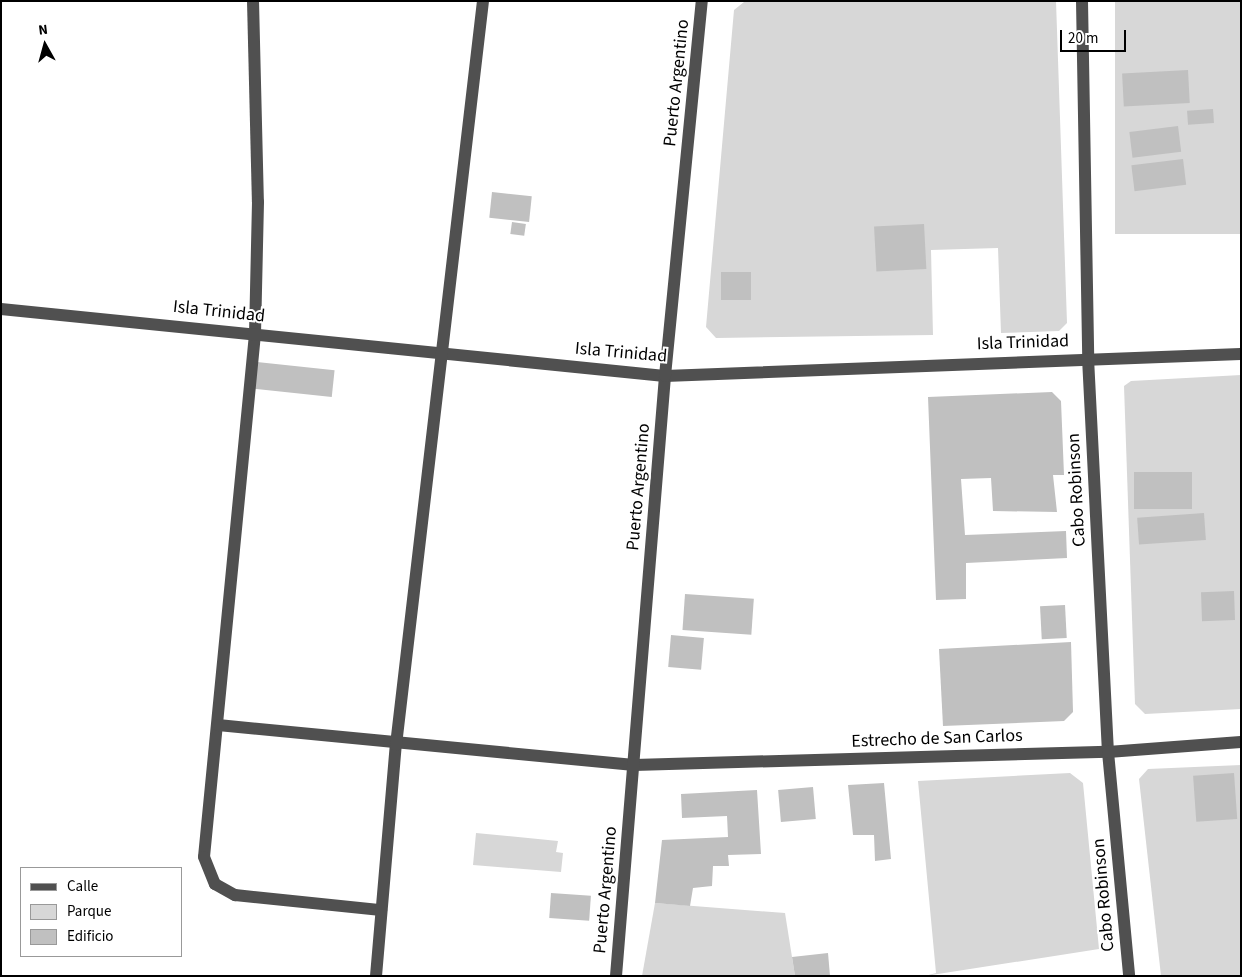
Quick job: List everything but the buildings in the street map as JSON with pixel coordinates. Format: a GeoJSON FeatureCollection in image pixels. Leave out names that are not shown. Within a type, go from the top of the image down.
{"type":"FeatureCollection","features":[{"type":"Feature","properties":{"kind":"street"},"geometry":{"type":"LineString","coordinates":[[253,1],[258,202],[255,334],[204,857],[214,884],[235,896],[381,910]]}},
{"type":"Feature","properties":{"kind":"street"},"geometry":{"type":"LineString","coordinates":[[376,976],[396,744],[444,353],[483,1]]}},
{"type":"Feature","properties":{"kind":"street","name":"Puerto Argentino"},"geometry":{"type":"LineString","coordinates":[[616,976],[665,376],[702,1]]}},
{"type":"Feature","properties":{"kind":"street","name":"Cabo Robinson"},"geometry":{"type":"LineString","coordinates":[[1082,1],[1088,358],[1108,752],[1129,976]]}},
{"type":"Feature","properties":{"kind":"street","name":"Isla Trinidad"},"geometry":{"type":"LineString","coordinates":[[1,309],[665,376],[1088,358],[1241,354]]}},
{"type":"Feature","properties":{"kind":"street","name":"Estrecho de San Carlos"},"geometry":{"type":"LineString","coordinates":[[218,725],[396,744],[634,765],[1108,752],[1241,742]]}},
{"type":"Feature","properties":{"kind":"green space"},"geometry":{"type":"Polygon","coordinates":[[[1056,1],[1067,323],[1059,331],[1001,333],[998,248],[931,250],[933,335],[716,338],[706,327],[734,10],[744,2],[1056,1]]]}},
{"type":"Feature","properties":{"kind":"green space"},"geometry":{"type":"Polygon","coordinates":[[[1115,1],[1241,1],[1241,234],[1115,234],[1115,1]]]}},
{"type":"Feature","properties":{"kind":"green space"},"geometry":{"type":"Polygon","coordinates":[[[1241,375],[1241,709],[1145,714],[1135,704],[1124,386],[1131,381],[1241,375]]]}},
{"type":"Feature","properties":{"kind":"green space"},"geometry":{"type":"Polygon","coordinates":[[[1241,765],[1241,976],[1161,976],[1139,779],[1148,769],[1241,765]]]}},
{"type":"Feature","properties":{"kind":"green space"},"geometry":{"type":"Polygon","coordinates":[[[1070,773],[1083,783],[1099,949],[925,976],[936,973],[918,781],[1070,773]]]}},
{"type":"Feature","properties":{"kind":"green space"},"geometry":{"type":"Polygon","coordinates":[[[476,833],[558,841],[556,852],[563,853],[561,872],[473,865],[476,833]]]}},
{"type":"Feature","properties":{"kind":"green space"},"geometry":{"type":"Polygon","coordinates":[[[655,903],[785,913],[795,976],[642,976],[655,903]]]}}]}
